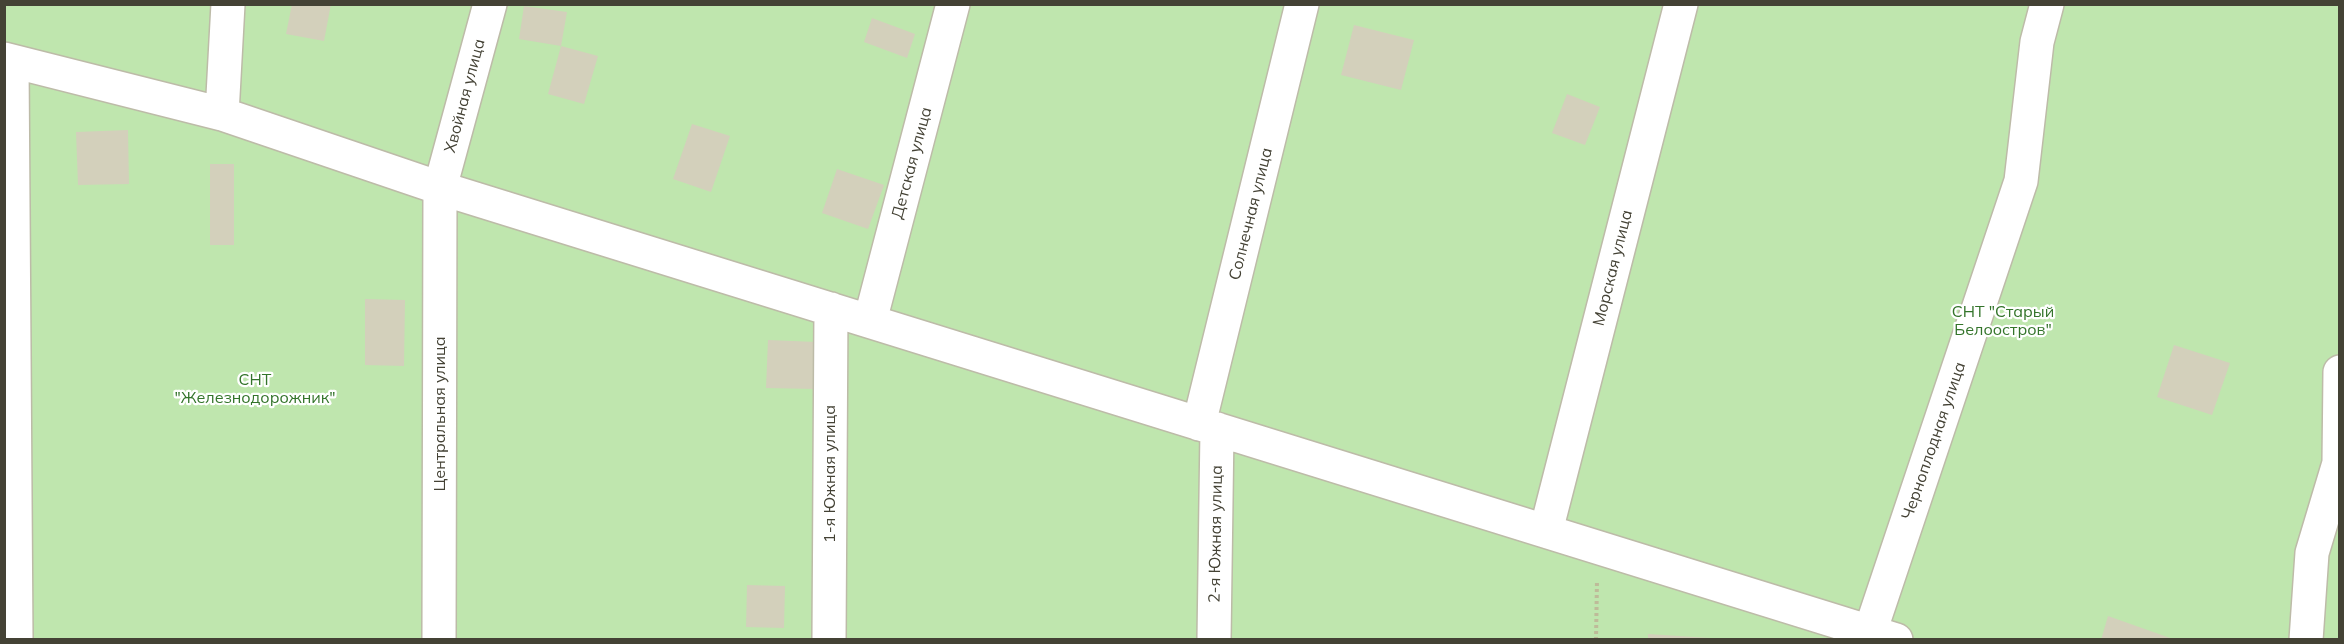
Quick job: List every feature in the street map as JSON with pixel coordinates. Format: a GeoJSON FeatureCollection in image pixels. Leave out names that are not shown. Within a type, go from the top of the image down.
{"type":"FeatureCollection","features":[{"type":"Feature","properties":{"kind":"street"},"geometry":{"type":"LineString","coordinates":[[222,114],[228,4]]}},
{"type":"Feature","properties":{"kind":"street","name":"Хвойная улица"},"geometry":{"type":"LineString","coordinates":[[440,188],[490,4]]}},
{"type":"Feature","properties":{"kind":"street","name":"Детская улица"},"geometry":{"type":"LineString","coordinates":[[870,321],[953,4]]}},
{"type":"Feature","properties":{"kind":"street","name":"Солнечная улица"},"geometry":{"type":"LineString","coordinates":[[1208,427],[1302,4]]}},
{"type":"Feature","properties":{"kind":"street","name":"Морская улица"},"geometry":{"type":"LineString","coordinates":[[1546,531],[1681,4]]}},
{"type":"Feature","properties":{"kind":"street","name":"Черноплодная улица"},"geometry":{"type":"LineString","coordinates":[[1883,636],[2021,181],[2037,42],[2047,4]]}},
{"type":"Feature","properties":{"kind":"street"},"geometry":{"type":"LineString","coordinates":[[16,639],[8,61],[222,114],[440,188],[1883,636]]}},
{"type":"Feature","properties":{"kind":"street","name":"Центральная улица"},"geometry":{"type":"LineString","coordinates":[[440,188],[440,639]]}},
{"type":"Feature","properties":{"kind":"street","name":"1-я Южная улица"},"geometry":{"type":"LineString","coordinates":[[829,639],[831,309]]}},
{"type":"Feature","properties":{"kind":"street"},"geometry":{"type":"LineString","coordinates":[[2319,639],[2312,553],[2339,463],[2340,372]]}},
{"type":"Feature","properties":{"kind":"street","name":"2-я Южная улица"},"geometry":{"type":"LineString","coordinates":[[1208,427],[1214,639]]}},
{"type":"Feature","properties":{"kind":"path"},"geometry":{"type":"LineString","coordinates":[[1596,639],[1597,547]]}},
{"type":"Feature","properties":{"kind":"green space","name":"СНТ \"Старый Белоостров\""},"geometry":{"type":"Polygon","coordinates":[[[4,5],[2339,5],[2339,639],[5,639],[4,5]]]}},
{"type":"Feature","properties":{"kind":"building"},"geometry":{"type":"Polygon","coordinates":[[[292,4],[331,4],[324,41],[286,34],[292,4]]]}},
{"type":"Feature","properties":{"kind":"building"},"geometry":{"type":"Polygon","coordinates":[[[524,6],[567,12],[561,46],[519,39],[524,6]]]}},
{"type":"Feature","properties":{"kind":"building"},"geometry":{"type":"Polygon","coordinates":[[[872,18],[915,34],[907,58],[864,42],[872,18]]]}},
{"type":"Feature","properties":{"kind":"building"},"geometry":{"type":"Polygon","coordinates":[[[1354,25],[1414,40],[1401,90],[1341,75],[1354,25]]]}},
{"type":"Feature","properties":{"kind":"building"},"geometry":{"type":"Polygon","coordinates":[[[561,46],[598,56],[584,104],[548,94],[561,46]]]}},
{"type":"Feature","properties":{"kind":"building"},"geometry":{"type":"Polygon","coordinates":[[[1567,94],[1600,107],[1585,145],[1552,133],[1567,94]]]}},
{"type":"Feature","properties":{"kind":"building"},"geometry":{"type":"Polygon","coordinates":[[[692,124],[730,136],[711,192],[673,179],[692,124]]]}},
{"type":"Feature","properties":{"kind":"building"},"geometry":{"type":"Polygon","coordinates":[[[128,130],[129,184],[78,185],[76,132],[128,130]]]}},
{"type":"Feature","properties":{"kind":"building"},"geometry":{"type":"Polygon","coordinates":[[[210,164],[234,164],[234,245],[210,245],[210,164]]]}},
{"type":"Feature","properties":{"kind":"building"},"geometry":{"type":"Polygon","coordinates":[[[837,169],[884,185],[868,229],[822,213],[837,169]]]}},
{"type":"Feature","properties":{"kind":"building"},"geometry":{"type":"Polygon","coordinates":[[[365,299],[405,300],[404,366],[365,365],[365,299]]]}},
{"type":"Feature","properties":{"kind":"building"},"geometry":{"type":"Polygon","coordinates":[[[768,340],[817,342],[815,389],[766,388],[768,340]]]}},
{"type":"Feature","properties":{"kind":"building"},"geometry":{"type":"Polygon","coordinates":[[[2174,345],[2230,363],[2212,415],[2157,397],[2174,345]]]}},
{"type":"Feature","properties":{"kind":"building"},"geometry":{"type":"Polygon","coordinates":[[[747,585],[785,586],[784,628],[746,627],[747,585]]]}},
{"type":"Feature","properties":{"kind":"building"},"geometry":{"type":"Polygon","coordinates":[[[2108,616],[2173,639],[2173,640],[2101,640],[2108,616]]]}},
{"type":"Feature","properties":{"kind":"building"},"geometry":{"type":"Polygon","coordinates":[[[1648,634],[1710,638],[1710,640],[1648,640],[1648,634]]]}},
{"type":"Feature","properties":{"kind":"park label","name":"СНТ \"Железнодорожник\""},"geometry":{"type":"Point","coordinates":[255,389]}}]}
